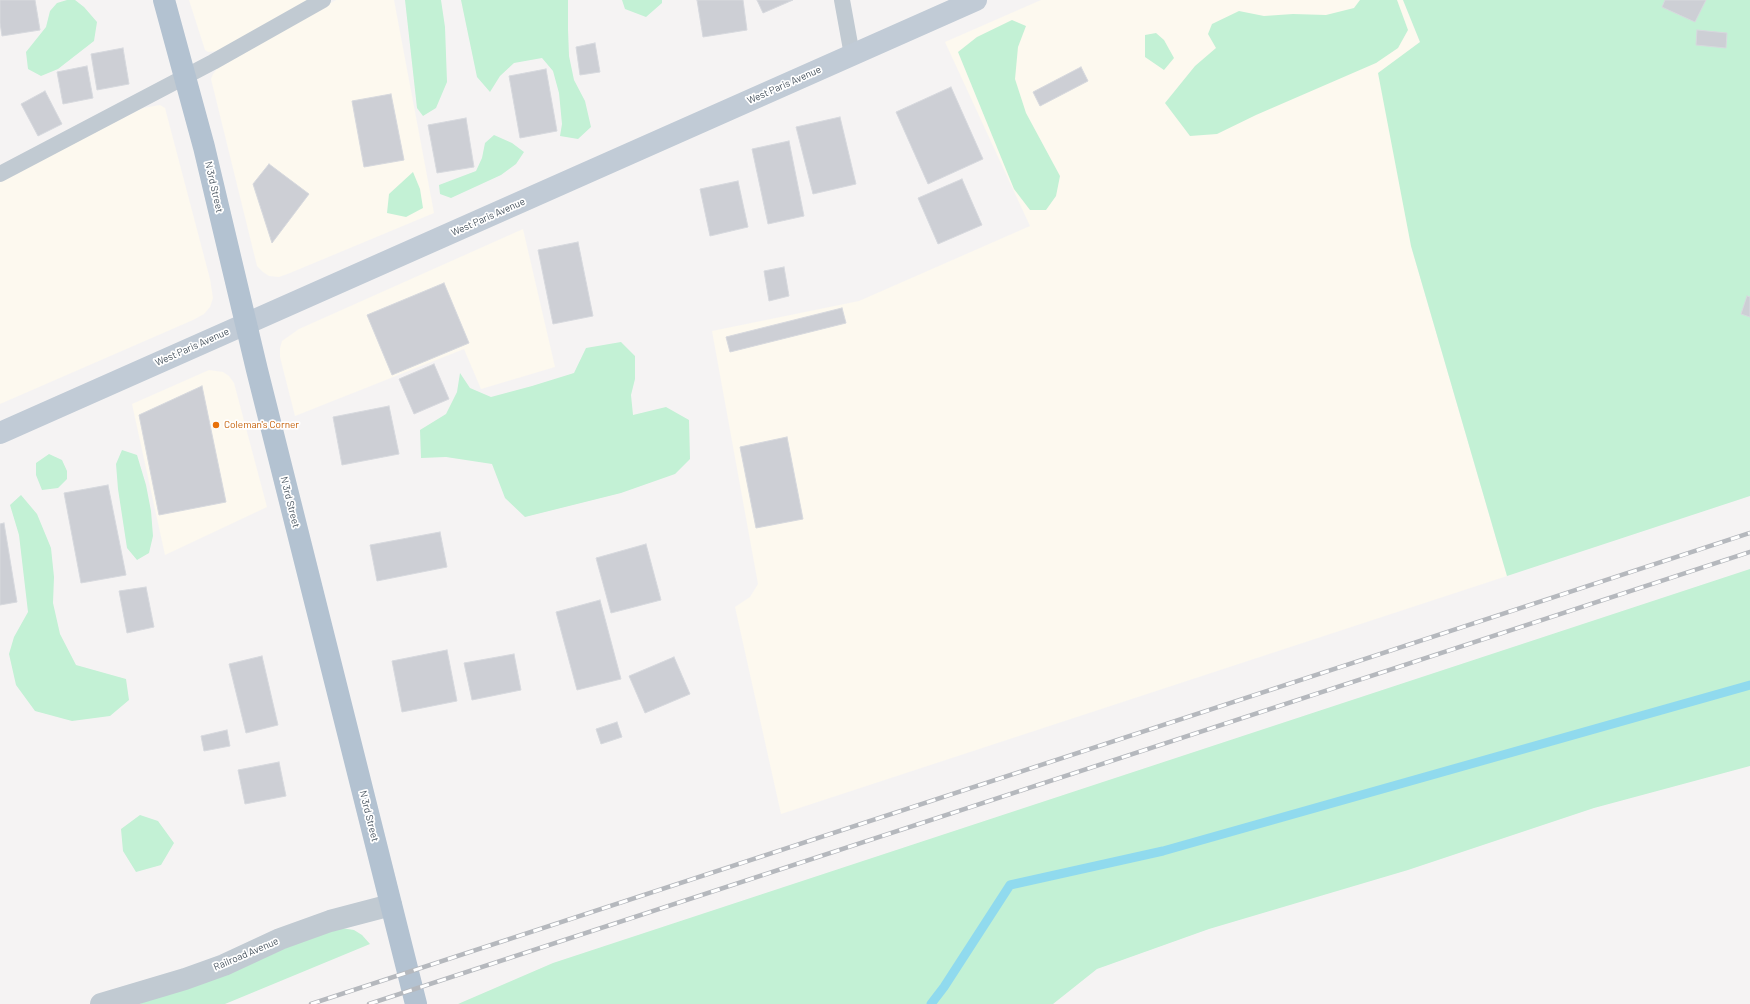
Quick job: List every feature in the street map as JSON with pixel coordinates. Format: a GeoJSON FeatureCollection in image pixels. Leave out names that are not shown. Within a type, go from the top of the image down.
{"type":"FeatureCollection","features":[{"type":"Feature","properties":{"kind":"main road","name":"N 3rd Street"},"geometry":{"type":"LineString","coordinates":[[164,0],[204,147],[246,323],[416,1004]]}},
{"type":"Feature","properties":{"kind":"main road","name":"West Paris Avenue"},"geometry":{"type":"LineString","coordinates":[[0,433],[976,0]]}},
{"type":"Feature","properties":{"kind":"street","name":"Railroad Avenue"},"geometry":{"type":"LineString","coordinates":[[101,1004],[185,979],[224,965],[280,939],[330,921],[391,905]]}},
{"type":"Feature","properties":{"kind":"lane"},"geometry":{"type":"LineString","coordinates":[[0,174],[185,77],[323,0]]}},
{"type":"Feature","properties":{"kind":"lane"},"geometry":{"type":"LineString","coordinates":[[842,0],[852,55]]}},
{"type":"Feature","properties":{"kind":"shaded area"},"geometry":{"type":"Polygon","coordinates":[[[189,0],[310,0],[217,51],[208,52],[205,50],[189,0]]]}},
{"type":"Feature","properties":{"kind":"shaded area"},"geometry":{"type":"Polygon","coordinates":[[[336,0],[394,0],[434,213],[290,273],[279,277],[269,276],[257,266],[211,79],[217,69],[336,0]]]}},
{"type":"Feature","properties":{"kind":"shaded area"},"geometry":{"type":"Polygon","coordinates":[[[1041,0],[1403,0],[1420,42],[1411,246],[1507,576],[781,814],[735,607],[750,597],[758,584],[712,331],[859,301],[1030,226],[945,42],[1041,0]]]}},
{"type":"Feature","properties":{"kind":"shaded area"},"geometry":{"type":"Polygon","coordinates":[[[160,105],[165,108],[210,279],[213,298],[210,307],[204,314],[193,320],[0,404],[0,181],[143,108],[160,105]]]}},
{"type":"Feature","properties":{"kind":"shaded area"},"geometry":{"type":"Polygon","coordinates":[[[523,229],[555,367],[481,389],[464,349],[295,416],[280,357],[282,341],[299,329],[523,229]]]}},
{"type":"Feature","properties":{"kind":"shaded area"},"geometry":{"type":"Polygon","coordinates":[[[209,370],[223,372],[229,376],[234,383],[267,507],[165,555],[132,404],[209,370]]]}},
{"type":"Feature","properties":{"kind":"green space"},"geometry":{"type":"Polygon","coordinates":[[[67,0],[75,0],[84,7],[97,22],[94,41],[58,69],[41,76],[28,69],[26,52],[46,27],[50,11],[57,3],[67,0]]]}},
{"type":"Feature","properties":{"kind":"green space"},"geometry":{"type":"Polygon","coordinates":[[[405,0],[441,0],[445,27],[447,82],[436,108],[423,116],[417,108],[405,0]]]}},
{"type":"Feature","properties":{"kind":"green space"},"geometry":{"type":"Polygon","coordinates":[[[461,0],[568,0],[569,56],[574,80],[585,101],[591,127],[578,139],[560,136],[562,124],[559,93],[553,71],[542,58],[514,63],[500,76],[490,92],[477,77],[461,0]]]}},
{"type":"Feature","properties":{"kind":"green space"},"geometry":{"type":"Polygon","coordinates":[[[622,0],[662,0],[662,3],[646,17],[625,9],[622,0]]]}},
{"type":"Feature","properties":{"kind":"green space"},"geometry":{"type":"Polygon","coordinates":[[[1360,0],[1397,0],[1408,30],[1398,48],[1376,63],[1256,115],[1217,134],[1190,136],[1165,103],[1195,66],[1216,48],[1208,34],[1212,24],[1239,11],[1264,16],[1293,14],[1326,15],[1354,8],[1360,0]]]}},
{"type":"Feature","properties":{"kind":"green space"},"geometry":{"type":"Polygon","coordinates":[[[1403,0],[1750,0],[1750,496],[1507,576],[1411,246],[1378,73],[1420,42],[1403,0]]]}},
{"type":"Feature","properties":{"kind":"green space"},"geometry":{"type":"Polygon","coordinates":[[[1012,20],[1026,26],[1018,47],[1015,79],[1026,113],[1060,176],[1056,196],[1046,210],[1030,210],[1014,189],[958,52],[977,37],[1012,20]]]}},
{"type":"Feature","properties":{"kind":"green space"},"geometry":{"type":"Polygon","coordinates":[[[1156,33],[1164,40],[1174,58],[1164,70],[1145,57],[1145,35],[1156,33]]]}},
{"type":"Feature","properties":{"kind":"green space"},"geometry":{"type":"Polygon","coordinates":[[[494,135],[512,143],[524,152],[516,164],[501,175],[451,198],[440,194],[439,185],[476,171],[482,158],[485,143],[494,135]]]}},
{"type":"Feature","properties":{"kind":"green space"},"geometry":{"type":"Polygon","coordinates":[[[413,172],[420,189],[423,208],[406,217],[387,213],[389,194],[413,172]]]}},
{"type":"Feature","properties":{"kind":"green space"},"geometry":{"type":"Polygon","coordinates":[[[621,342],[635,356],[635,379],[631,395],[633,415],[666,407],[689,420],[690,459],[675,474],[621,493],[525,517],[505,498],[492,464],[446,457],[421,458],[420,430],[446,414],[457,392],[460,373],[470,388],[491,397],[574,373],[586,348],[621,342]]]}},
{"type":"Feature","properties":{"kind":"green space"},"geometry":{"type":"Polygon","coordinates":[[[122,450],[137,455],[146,485],[151,511],[153,536],[149,553],[137,560],[127,548],[118,489],[116,464],[122,450]]]}},
{"type":"Feature","properties":{"kind":"green space"},"geometry":{"type":"Polygon","coordinates":[[[49,454],[62,460],[67,471],[67,479],[58,488],[42,490],[36,475],[36,463],[49,454]]]}},
{"type":"Feature","properties":{"kind":"green space"},"geometry":{"type":"Polygon","coordinates":[[[21,495],[37,514],[51,548],[54,577],[53,603],[60,634],[76,665],[126,679],[129,700],[110,716],[72,721],[35,711],[16,685],[9,654],[14,637],[28,612],[19,535],[10,505],[21,495]]]}},
{"type":"Feature","properties":{"kind":"green space"},"geometry":{"type":"Polygon","coordinates":[[[1750,569],[1750,766],[1594,808],[1408,870],[1209,929],[1097,969],[1053,1004],[458,1004],[553,963],[1750,569]]]}},
{"type":"Feature","properties":{"kind":"green space"},"geometry":{"type":"Polygon","coordinates":[[[140,815],[158,821],[174,843],[161,865],[136,872],[123,851],[121,829],[140,815]]]}},
{"type":"Feature","properties":{"kind":"green space"},"geometry":{"type":"Polygon","coordinates":[[[341,928],[354,930],[362,935],[370,944],[225,1004],[139,1004],[284,946],[341,928]]]}},
{"type":"Feature","properties":{"kind":"building"},"geometry":{"type":"Polygon","coordinates":[[[0,0],[35,0],[40,30],[2,36],[0,23],[0,0]]]}},
{"type":"Feature","properties":{"kind":"building"},"geometry":{"type":"Polygon","coordinates":[[[697,0],[743,0],[747,30],[703,37],[697,0]]]}},
{"type":"Feature","properties":{"kind":"building"},"geometry":{"type":"Polygon","coordinates":[[[757,0],[793,0],[763,13],[757,0]]]}},
{"type":"Feature","properties":{"kind":"building"},"geometry":{"type":"Polygon","coordinates":[[[1665,0],[1706,0],[1695,22],[1662,7],[1665,0]]]}},
{"type":"Feature","properties":{"kind":"building"},"geometry":{"type":"Polygon","coordinates":[[[1697,30],[1727,33],[1726,48],[1696,45],[1697,30]]]}},
{"type":"Feature","properties":{"kind":"building"},"geometry":{"type":"Polygon","coordinates":[[[595,43],[600,72],[580,75],[576,47],[595,43]]]}},
{"type":"Feature","properties":{"kind":"building"},"geometry":{"type":"Polygon","coordinates":[[[123,48],[129,84],[97,90],[91,54],[123,48]]]}},
{"type":"Feature","properties":{"kind":"building"},"geometry":{"type":"Polygon","coordinates":[[[87,66],[93,98],[63,104],[57,72],[87,66]]]}},
{"type":"Feature","properties":{"kind":"building"},"geometry":{"type":"Polygon","coordinates":[[[1081,67],[1088,81],[1040,106],[1033,92],[1081,67]]]}},
{"type":"Feature","properties":{"kind":"building"},"geometry":{"type":"Polygon","coordinates":[[[546,69],[557,131],[520,138],[509,76],[546,69]]]}},
{"type":"Feature","properties":{"kind":"building"},"geometry":{"type":"Polygon","coordinates":[[[951,87],[983,159],[928,184],[896,112],[951,87]]]}},
{"type":"Feature","properties":{"kind":"building"},"geometry":{"type":"Polygon","coordinates":[[[45,91],[62,124],[38,136],[21,104],[45,91]]]}},
{"type":"Feature","properties":{"kind":"building"},"geometry":{"type":"Polygon","coordinates":[[[391,94],[404,160],[364,167],[352,101],[391,94]]]}},
{"type":"Feature","properties":{"kind":"building"},"geometry":{"type":"Polygon","coordinates":[[[840,117],[856,184],[813,194],[796,127],[840,117]]]}},
{"type":"Feature","properties":{"kind":"building"},"geometry":{"type":"Polygon","coordinates":[[[466,118],[474,167],[437,173],[428,125],[466,118]]]}},
{"type":"Feature","properties":{"kind":"building"},"geometry":{"type":"Polygon","coordinates":[[[789,141],[804,216],[768,224],[752,149],[789,141]]]}},
{"type":"Feature","properties":{"kind":"building"},"geometry":{"type":"Polygon","coordinates":[[[269,164],[309,194],[272,243],[253,184],[269,164]]]}},
{"type":"Feature","properties":{"kind":"building"},"geometry":{"type":"Polygon","coordinates":[[[962,179],[982,225],[938,244],[918,198],[962,179]]]}},
{"type":"Feature","properties":{"kind":"building"},"geometry":{"type":"Polygon","coordinates":[[[738,181],[748,227],[710,236],[700,189],[738,181]]]}},
{"type":"Feature","properties":{"kind":"building"},"geometry":{"type":"Polygon","coordinates":[[[578,242],[593,316],[553,324],[538,250],[578,242]]]}},
{"type":"Feature","properties":{"kind":"building"},"geometry":{"type":"Polygon","coordinates":[[[784,267],[789,296],[769,301],[764,271],[784,267]]]}},
{"type":"Feature","properties":{"kind":"building"},"geometry":{"type":"Polygon","coordinates":[[[444,283],[469,343],[392,375],[367,315],[444,283]]]}},
{"type":"Feature","properties":{"kind":"building"},"geometry":{"type":"Polygon","coordinates":[[[1747,296],[1750,297],[1750,317],[1741,314],[1747,296]]]}},
{"type":"Feature","properties":{"kind":"building"},"geometry":{"type":"Polygon","coordinates":[[[842,308],[846,323],[730,352],[726,337],[842,308]]]}},
{"type":"Feature","properties":{"kind":"building"},"geometry":{"type":"Polygon","coordinates":[[[434,364],[449,399],[414,414],[399,379],[434,364]]]}},
{"type":"Feature","properties":{"kind":"building"},"geometry":{"type":"Polygon","coordinates":[[[202,386],[226,502],[159,515],[139,415],[202,386]]]}},
{"type":"Feature","properties":{"kind":"building"},"geometry":{"type":"Polygon","coordinates":[[[389,406],[399,454],[342,465],[333,417],[389,406]]]}},
{"type":"Feature","properties":{"kind":"building"},"geometry":{"type":"Polygon","coordinates":[[[787,437],[803,519],[756,528],[740,447],[787,437]]]}},
{"type":"Feature","properties":{"kind":"building"},"geometry":{"type":"Polygon","coordinates":[[[108,485],[126,575],[81,583],[64,493],[108,485]]]}},
{"type":"Feature","properties":{"kind":"building"},"geometry":{"type":"Polygon","coordinates":[[[4,523],[17,602],[0,605],[0,524],[4,523]]]}},
{"type":"Feature","properties":{"kind":"building"},"geometry":{"type":"Polygon","coordinates":[[[440,532],[447,567],[377,581],[370,545],[440,532]]]}},
{"type":"Feature","properties":{"kind":"building"},"geometry":{"type":"Polygon","coordinates":[[[646,544],[661,600],[611,613],[596,558],[646,544]]]}},
{"type":"Feature","properties":{"kind":"building"},"geometry":{"type":"Polygon","coordinates":[[[146,587],[154,627],[127,633],[119,591],[146,587]]]}},
{"type":"Feature","properties":{"kind":"building"},"geometry":{"type":"Polygon","coordinates":[[[600,600],[621,679],[577,690],[556,612],[600,600]]]}},
{"type":"Feature","properties":{"kind":"building"},"geometry":{"type":"Polygon","coordinates":[[[447,650],[457,701],[402,712],[392,661],[447,650]]]}},
{"type":"Feature","properties":{"kind":"building"},"geometry":{"type":"Polygon","coordinates":[[[514,654],[521,690],[472,700],[464,663],[514,654]]]}},
{"type":"Feature","properties":{"kind":"building"},"geometry":{"type":"Polygon","coordinates":[[[262,656],[278,725],[246,733],[229,664],[262,656]]]}},
{"type":"Feature","properties":{"kind":"building"},"geometry":{"type":"Polygon","coordinates":[[[674,657],[690,694],[645,713],[629,676],[674,657]]]}},
{"type":"Feature","properties":{"kind":"building"},"geometry":{"type":"Polygon","coordinates":[[[617,722],[622,737],[601,744],[596,729],[617,722]]]}},
{"type":"Feature","properties":{"kind":"building"},"geometry":{"type":"Polygon","coordinates":[[[227,730],[230,746],[204,751],[201,736],[227,730]]]}},
{"type":"Feature","properties":{"kind":"building"},"geometry":{"type":"Polygon","coordinates":[[[279,762],[286,796],[245,804],[238,770],[279,762]]]}},
{"type":"Feature","properties":{"kind":"waterway"},"geometry":{"type":"LineString","coordinates":[[931,1004],[944,987],[1010,885],[1163,851],[1750,685]]}},
{"type":"Feature","properties":{"kind":"railway"},"geometry":{"type":"LineString","coordinates":[[311,1004],[1750,533]]}},
{"type":"Feature","properties":{"kind":"railway"},"geometry":{"type":"LineString","coordinates":[[369,1004],[1750,552]]}},
{"type":"Feature","properties":{"kind":"place","name":"Coleman's Corner"},"geometry":{"type":"Point","coordinates":[216,425]}}]}
